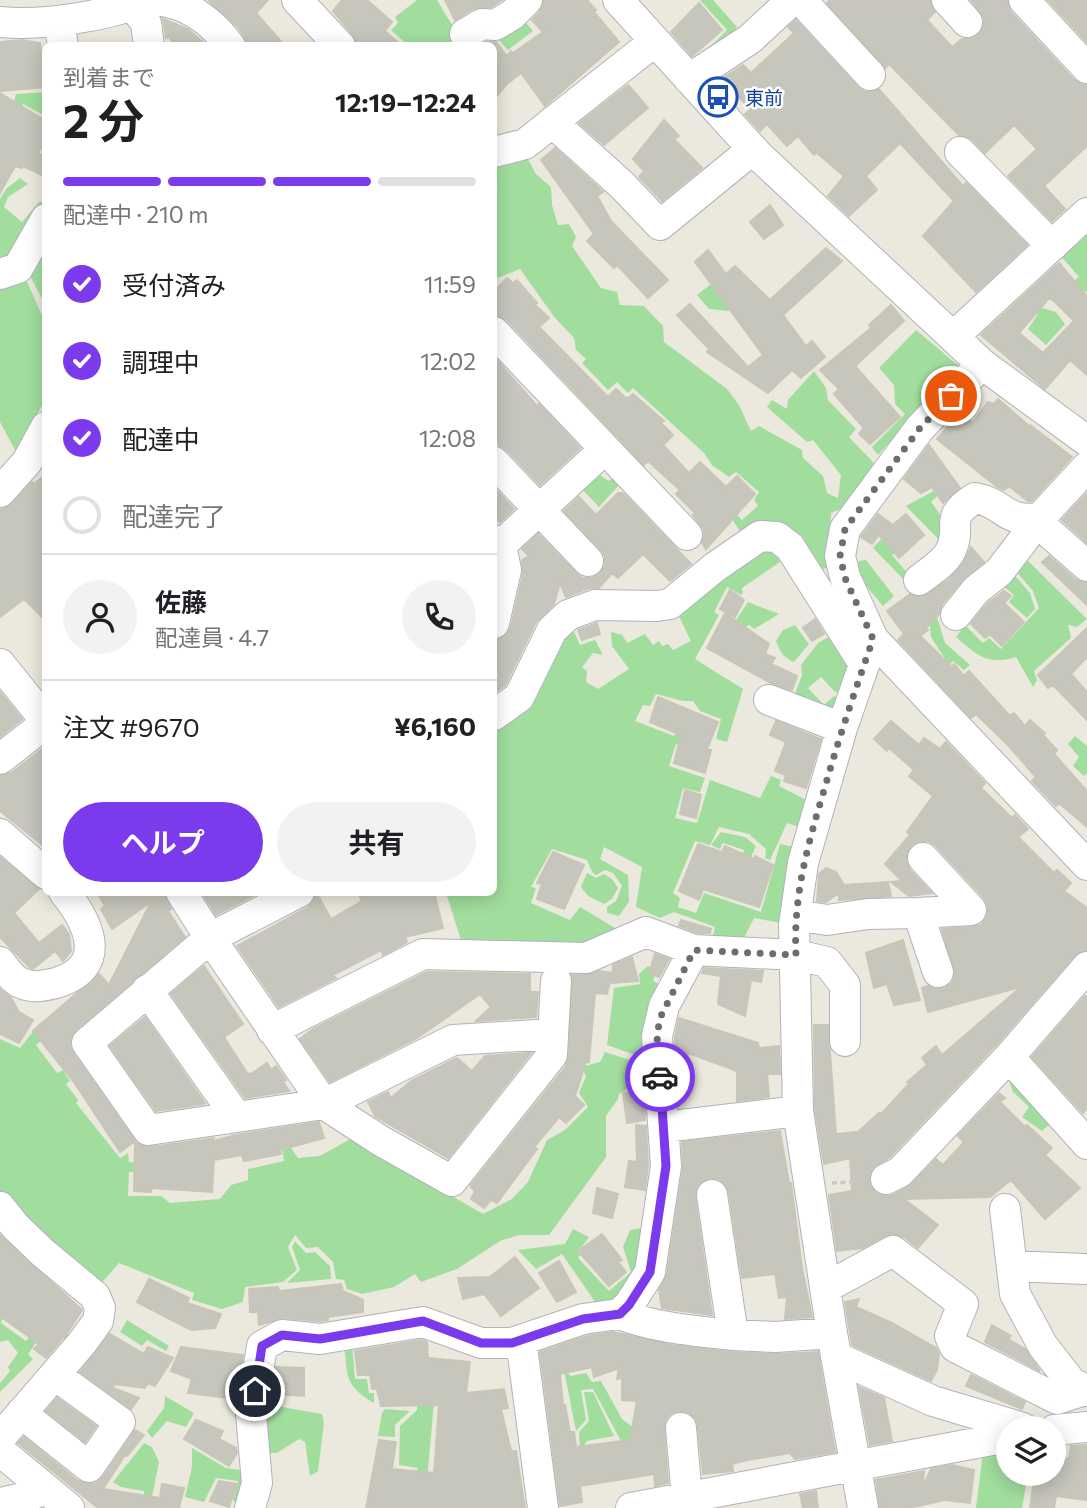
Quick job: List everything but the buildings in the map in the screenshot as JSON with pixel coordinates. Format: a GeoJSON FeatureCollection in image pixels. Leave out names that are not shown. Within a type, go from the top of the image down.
{"type":"FeatureCollection","features":[{"type":"Feature","properties":{"kind":"street"},"geometry":{"type":"LineString","coordinates":[[297,0],[336,42]]}},
{"type":"Feature","properties":{"kind":"street"},"geometry":{"type":"LineString","coordinates":[[465,34],[482,24],[495,25],[512,15],[527,0]]}},
{"type":"Feature","properties":{"kind":"street"},"geometry":{"type":"LineString","coordinates":[[618,0],[753,149],[982,364],[1087,441]]}},
{"type":"Feature","properties":{"kind":"street"},"geometry":{"type":"LineString","coordinates":[[689,79],[750,39],[792,0]]}},
{"type":"Feature","properties":{"kind":"street"},"geometry":{"type":"LineString","coordinates":[[801,0],[870,75]]}},
{"type":"Feature","properties":{"kind":"street"},"geometry":{"type":"LineString","coordinates":[[947,0],[967,22]]}},
{"type":"Feature","properties":{"kind":"street"},"geometry":{"type":"LineString","coordinates":[[1024,0],[1087,68]]}},
{"type":"Feature","properties":{"kind":"street"},"geometry":{"type":"LineString","coordinates":[[143,1],[148,42]]}},
{"type":"Feature","properties":{"kind":"street"},"geometry":{"type":"LineString","coordinates":[[18,15],[61,33],[143,1],[171,2],[198,13],[227,42]]}},
{"type":"Feature","properties":{"kind":"street"},"geometry":{"type":"LineString","coordinates":[[497,151],[525,144],[655,41]]}},
{"type":"Feature","properties":{"kind":"street"},"geometry":{"type":"LineString","coordinates":[[552,122],[660,225],[753,149]]}},
{"type":"Feature","properties":{"kind":"street"},"geometry":{"type":"LineString","coordinates":[[960,152],[1052,246]]}},
{"type":"Feature","properties":{"kind":"street"},"geometry":{"type":"LineString","coordinates":[[953,337],[1087,213]]}},
{"type":"Feature","properties":{"kind":"street"},"geometry":{"type":"LineString","coordinates":[[0,274],[18,268],[42,226]]}},
{"type":"Feature","properties":{"kind":"street"},"geometry":{"type":"LineString","coordinates":[[497,335],[687,535]]}},
{"type":"Feature","properties":{"kind":"street"},"geometry":{"type":"LineString","coordinates":[[863,1508],[834,1345],[798,1111],[796,915],[803,863],[842,728],[868,651],[840,556],[845,529],[920,428],[982,364]]}},
{"type":"Feature","properties":{"kind":"street"},"geometry":{"type":"LineString","coordinates":[[0,492],[27,462],[42,434]]}},
{"type":"Feature","properties":{"kind":"street"},"geometry":{"type":"LineString","coordinates":[[497,583],[499,556],[540,510],[604,450]]}},
{"type":"Feature","properties":{"kind":"street"},"geometry":{"type":"LineString","coordinates":[[497,465],[589,561]]}},
{"type":"Feature","properties":{"kind":"street"},"geometry":{"type":"LineString","coordinates":[[956,615],[976,590],[999,572],[1039,520],[1087,467]]}},
{"type":"Feature","properties":{"kind":"street"},"geometry":{"type":"LineString","coordinates":[[919,580],[947,556],[952,547],[954,521],[959,508],[975,498],[984,500],[1014,518],[1039,520],[1087,566]]}},
{"type":"Feature","properties":{"kind":"street"},"geometry":{"type":"LineString","coordinates":[[497,713],[519,697],[552,630],[568,615],[623,600],[657,606],[670,604],[712,563],[761,536],[777,537],[790,547],[868,651],[1087,864]]}},
{"type":"Feature","properties":{"kind":"street"},"geometry":{"type":"LineString","coordinates":[[0,664],[42,717]]}},
{"type":"Feature","properties":{"kind":"street"},"geometry":{"type":"LineString","coordinates":[[769,699],[842,728]]}},
{"type":"Feature","properties":{"kind":"street"},"geometry":{"type":"LineString","coordinates":[[0,759],[42,725]]}},
{"type":"Feature","properties":{"kind":"street"},"geometry":{"type":"LineString","coordinates":[[0,834],[42,871]]}},
{"type":"Feature","properties":{"kind":"street"},"geometry":{"type":"LineString","coordinates":[[796,915],[827,920],[868,914],[971,910],[923,858]]}},
{"type":"Feature","properties":{"kind":"street"},"geometry":{"type":"LineString","coordinates":[[0,962],[12,978],[33,987],[65,980],[85,967],[90,946],[87,928],[80,911],[67,896]]}},
{"type":"Feature","properties":{"kind":"street"},"geometry":{"type":"LineString","coordinates":[[184,896],[324,1104],[381,1141],[452,1181],[552,1055],[556,981]]}},
{"type":"Feature","properties":{"kind":"street"},"geometry":{"type":"LineString","coordinates":[[291,896],[210,938],[87,1042],[148,1130],[324,1104],[453,1040],[554,1034]]}},
{"type":"Feature","properties":{"kind":"street"},"geometry":{"type":"LineString","coordinates":[[918,913],[938,972]]}},
{"type":"Feature","properties":{"kind":"street"},"geometry":{"type":"LineString","coordinates":[[272,1030],[423,954],[586,958],[646,932],[694,950],[796,955],[827,962],[845,985],[851,1029]]}},
{"type":"Feature","properties":{"kind":"street"},"geometry":{"type":"LineString","coordinates":[[620,1314],[650,1272],[666,1166],[657,1036],[664,1006],[694,950]]}},
{"type":"Feature","properties":{"kind":"street"},"geometry":{"type":"LineString","coordinates":[[886,1179],[900,1171],[1009,1057],[1087,967]]}},
{"type":"Feature","properties":{"kind":"street"},"geometry":{"type":"LineString","coordinates":[[147,990],[236,1116]]}},
{"type":"Feature","properties":{"kind":"street"},"geometry":{"type":"LineString","coordinates":[[1009,1057],[1084,1134]]}},
{"type":"Feature","properties":{"kind":"street"},"geometry":{"type":"LineString","coordinates":[[664,1127],[798,1111]]}},
{"type":"Feature","properties":{"kind":"street"},"geometry":{"type":"LineString","coordinates":[[712,1195],[733,1335]]}},
{"type":"Feature","properties":{"kind":"street"},"geometry":{"type":"LineString","coordinates":[[0,1207],[42,1252],[95,1296],[100,1308],[98,1321],[0,1438]]}},
{"type":"Feature","properties":{"kind":"street"},"geometry":{"type":"LineString","coordinates":[[1005,1209],[1015,1294],[1044,1346],[1071,1382],[1086,1391]]}},
{"type":"Feature","properties":{"kind":"street"},"geometry":{"type":"LineString","coordinates":[[825,1288],[893,1251],[963,1304],[950,1336],[955,1347],[1057,1399],[1086,1391]]}},
{"type":"Feature","properties":{"kind":"street"},"geometry":{"type":"LineString","coordinates":[[1012,1266],[1085,1269]]}},
{"type":"Feature","properties":{"kind":"street"},"geometry":{"type":"LineString","coordinates":[[250,1508],[257,1483],[251,1414],[262,1346],[282,1335],[320,1339],[423,1321],[481,1343],[512,1343],[583,1319],[620,1314],[678,1330],[775,1337],[834,1345],[933,1401],[996,1420]]}},
{"type":"Feature","properties":{"kind":"street"},"geometry":{"type":"LineString","coordinates":[[521,1340],[543,1508]]}},
{"type":"Feature","properties":{"kind":"street"},"geometry":{"type":"LineString","coordinates":[[21,1413],[89,1468],[120,1422],[55,1375]]}},
{"type":"Feature","properties":{"kind":"street"},"geometry":{"type":"LineString","coordinates":[[1066,1429],[1087,1427]]}},
{"type":"Feature","properties":{"kind":"street"},"geometry":{"type":"LineString","coordinates":[[681,1428],[687,1498]]}},
{"type":"Feature","properties":{"kind":"street"},"geometry":{"type":"LineString","coordinates":[[631,1508],[996,1439]]}},
{"type":"Feature","properties":{"kind":"street"},"geometry":{"type":"LineString","coordinates":[[0,1451],[69,1508]]}},
{"type":"Feature","properties":{"kind":"street"},"geometry":{"type":"LineString","coordinates":[[0,1503],[28,1497],[44,1488]]}},
{"type":"Feature","properties":{"kind":"path"},"geometry":{"type":"LineString","coordinates":[[809,1185],[886,1179]]}},
{"type":"Feature","properties":{"kind":"green space"},"geometry":{"type":"Polygon","coordinates":[[[417,0],[437,0],[462,42],[405,42],[391,30],[398,23],[395,17],[417,0]]]}},
{"type":"Feature","properties":{"kind":"green space"},"geometry":{"type":"Polygon","coordinates":[[[700,0],[713,0],[737,27],[729,38],[701,56],[727,30],[700,0]]]}},
{"type":"Feature","properties":{"kind":"green space"},"geometry":{"type":"Polygon","coordinates":[[[522,18],[533,31],[508,50],[497,38],[522,18]]]}},
{"type":"Feature","properties":{"kind":"green space"},"geometry":{"type":"Polygon","coordinates":[[[42,92],[42,114],[23,104],[6,133],[16,94],[42,92]]]}},
{"type":"Feature","properties":{"kind":"green space"},"geometry":{"type":"Polygon","coordinates":[[[525,154],[536,174],[551,187],[552,205],[558,225],[569,224],[576,237],[572,246],[601,288],[617,292],[620,305],[644,306],[663,326],[664,342],[727,389],[739,405],[751,431],[759,426],[802,450],[803,458],[823,476],[827,493],[838,498],[841,475],[813,440],[807,442],[767,407],[772,400],[787,409],[788,400],[814,371],[826,388],[828,400],[856,429],[849,437],[874,463],[845,507],[831,513],[829,566],[817,573],[745,539],[728,513],[731,509],[742,520],[758,506],[754,500],[759,492],[736,472],[729,477],[712,465],[704,453],[633,388],[628,393],[617,382],[608,390],[582,363],[586,359],[576,350],[574,338],[555,318],[520,269],[497,278],[497,162],[525,154]]]}},
{"type":"Feature","properties":{"kind":"green space"},"geometry":{"type":"Polygon","coordinates":[[[20,178],[28,184],[8,197],[4,207],[22,222],[39,202],[42,202],[42,212],[14,264],[0,265],[0,199],[6,189],[20,178]]]}},
{"type":"Feature","properties":{"kind":"green space"},"geometry":{"type":"Polygon","coordinates":[[[1087,229],[1087,291],[1081,289],[1063,302],[1035,298],[1046,294],[1056,299],[1078,277],[1081,279],[1059,254],[1087,229]]]}},
{"type":"Feature","properties":{"kind":"green space"},"geometry":{"type":"Polygon","coordinates":[[[42,248],[42,299],[27,270],[42,248]]]}},
{"type":"Feature","properties":{"kind":"green space"},"geometry":{"type":"Polygon","coordinates":[[[24,275],[42,315],[42,405],[16,452],[0,422],[0,283],[24,275]]]}},
{"type":"Feature","properties":{"kind":"green space"},"geometry":{"type":"Polygon","coordinates":[[[711,284],[732,307],[728,311],[709,309],[697,295],[711,284]]]}},
{"type":"Feature","properties":{"kind":"green space"},"geometry":{"type":"Polygon","coordinates":[[[1035,306],[1056,312],[1065,324],[1046,345],[1028,329],[1038,314],[1032,308],[1035,306]]]}},
{"type":"Feature","properties":{"kind":"green space"},"geometry":{"type":"Polygon","coordinates":[[[916,330],[959,366],[878,455],[872,447],[905,414],[895,404],[894,385],[879,368],[916,330]]]}},
{"type":"Feature","properties":{"kind":"green space"},"geometry":{"type":"Polygon","coordinates":[[[594,470],[608,481],[616,477],[620,484],[599,507],[579,486],[594,470]]]}},
{"type":"Feature","properties":{"kind":"green space"},"geometry":{"type":"Polygon","coordinates":[[[956,479],[931,502],[947,524],[946,547],[906,506],[956,479]]]}},
{"type":"Feature","properties":{"kind":"green space"},"geometry":{"type":"Polygon","coordinates":[[[883,537],[895,553],[892,555],[909,575],[908,584],[873,548],[883,537]]]}},
{"type":"Feature","properties":{"kind":"green space"},"geometry":{"type":"Polygon","coordinates":[[[767,550],[777,553],[780,562],[742,588],[741,595],[727,587],[714,612],[719,615],[695,659],[743,689],[727,742],[716,739],[721,719],[700,711],[693,701],[656,694],[650,706],[643,705],[635,721],[674,736],[687,722],[703,715],[696,737],[711,740],[710,745],[685,741],[682,746],[676,744],[669,766],[705,778],[700,792],[683,788],[675,818],[697,823],[710,780],[760,798],[771,776],[781,780],[779,786],[816,805],[807,830],[787,823],[770,860],[765,858],[766,849],[749,834],[719,827],[710,845],[695,841],[673,893],[680,898],[678,907],[696,913],[704,893],[761,912],[780,844],[798,848],[781,923],[754,918],[740,946],[711,943],[715,927],[674,912],[660,918],[636,907],[642,867],[604,847],[600,859],[628,875],[629,902],[619,916],[607,913],[607,907],[616,901],[622,886],[613,873],[605,870],[596,875],[587,860],[552,849],[531,887],[536,888],[531,903],[570,920],[580,907],[625,934],[580,955],[462,943],[447,896],[497,896],[497,717],[571,625],[580,645],[595,640],[603,655],[593,653],[582,667],[587,671],[586,682],[598,689],[629,669],[612,646],[611,632],[622,635],[627,643],[645,634],[653,645],[659,641],[662,646],[668,644],[673,650],[691,641],[677,612],[754,551],[767,550]]]}},
{"type":"Feature","properties":{"kind":"green space"},"geometry":{"type":"Polygon","coordinates":[[[1023,556],[1087,619],[1077,627],[1068,625],[1071,638],[1034,671],[1037,680],[1033,687],[1016,657],[997,660],[983,657],[956,637],[965,625],[983,643],[989,638],[1001,649],[1039,608],[1033,591],[1014,569],[1023,556]]]}},
{"type":"Feature","properties":{"kind":"green space"},"geometry":{"type":"Polygon","coordinates":[[[866,560],[894,596],[883,606],[856,574],[859,561],[866,560]]]}},
{"type":"Feature","properties":{"kind":"green space"},"geometry":{"type":"Polygon","coordinates":[[[1010,570],[1030,593],[1035,609],[1027,618],[1009,602],[1014,595],[998,582],[1010,570]]]}},
{"type":"Feature","properties":{"kind":"green space"},"geometry":{"type":"Polygon","coordinates":[[[748,602],[779,614],[754,629],[749,625],[743,628],[735,622],[748,602]]]}},
{"type":"Feature","properties":{"kind":"green space"},"geometry":{"type":"Polygon","coordinates":[[[936,614],[945,643],[970,665],[964,670],[953,661],[949,665],[931,637],[929,615],[936,614]]]}},
{"type":"Feature","properties":{"kind":"green space"},"geometry":{"type":"Polygon","coordinates":[[[795,625],[809,644],[794,662],[783,654],[776,641],[783,630],[795,625]]]}},
{"type":"Feature","properties":{"kind":"green space"},"geometry":{"type":"Polygon","coordinates":[[[832,635],[849,654],[847,697],[834,691],[821,677],[808,688],[824,705],[834,696],[845,702],[838,720],[792,702],[802,675],[801,665],[818,643],[832,635]]]}},
{"type":"Feature","properties":{"kind":"green space"},"geometry":{"type":"Polygon","coordinates":[[[1075,736],[1087,746],[1087,773],[1084,776],[1073,766],[1079,757],[1068,744],[1075,736]]]}},
{"type":"Feature","properties":{"kind":"green space"},"geometry":{"type":"Polygon","coordinates":[[[721,832],[745,837],[756,846],[749,861],[742,859],[744,850],[723,843],[720,849],[711,845],[721,832]]]}},
{"type":"Feature","properties":{"kind":"green space"},"geometry":{"type":"Polygon","coordinates":[[[587,873],[596,878],[604,874],[612,879],[618,888],[612,899],[604,904],[588,896],[581,887],[587,873]]]}},
{"type":"Feature","properties":{"kind":"green space"},"geometry":{"type":"Polygon","coordinates":[[[648,966],[656,970],[653,981],[668,988],[646,1059],[607,1045],[614,988],[640,984],[639,974],[648,966]]]}},
{"type":"Feature","properties":{"kind":"green space"},"geometry":{"type":"Polygon","coordinates":[[[46,1019],[57,1028],[36,1045],[57,1073],[63,1070],[70,1081],[66,1084],[78,1100],[76,1103],[120,1158],[128,1153],[129,1162],[162,1164],[162,1169],[129,1172],[128,1196],[161,1196],[170,1203],[220,1199],[231,1185],[248,1180],[248,1169],[284,1161],[279,1130],[298,1158],[320,1156],[352,1138],[483,1214],[512,1199],[528,1182],[547,1140],[565,1130],[588,1107],[579,1093],[586,1076],[581,1067],[600,1062],[605,1052],[633,1061],[642,1068],[644,1086],[627,1089],[619,1094],[606,1116],[606,1157],[549,1235],[519,1235],[500,1241],[457,1269],[421,1282],[415,1274],[394,1287],[362,1294],[347,1289],[344,1280],[336,1279],[333,1262],[318,1247],[306,1248],[295,1235],[288,1247],[297,1270],[283,1282],[245,1287],[243,1302],[222,1309],[192,1300],[194,1293],[119,1263],[97,1288],[26,1223],[0,1192],[0,1039],[20,1048],[46,1019]]]}},
{"type":"Feature","properties":{"kind":"green space"},"geometry":{"type":"Polygon","coordinates":[[[1013,1075],[1052,1122],[1042,1131],[1022,1117],[1029,1107],[1013,1092],[1009,1081],[1013,1075]]]}},
{"type":"Feature","properties":{"kind":"green space"},"geometry":{"type":"Polygon","coordinates":[[[650,1227],[642,1260],[623,1299],[598,1306],[562,1254],[536,1269],[518,1250],[565,1244],[573,1229],[589,1237],[580,1249],[582,1253],[578,1258],[609,1291],[631,1272],[623,1247],[630,1230],[650,1227]]]}},
{"type":"Feature","properties":{"kind":"green space"},"geometry":{"type":"Polygon","coordinates":[[[295,1241],[306,1253],[315,1252],[330,1266],[331,1279],[287,1283],[300,1270],[292,1247],[295,1241]]]}},
{"type":"Feature","properties":{"kind":"green space"},"geometry":{"type":"Polygon","coordinates":[[[0,1308],[4,1313],[1,1323],[26,1341],[46,1317],[76,1340],[72,1344],[47,1328],[28,1354],[33,1359],[0,1392],[0,1383],[10,1371],[8,1367],[18,1353],[8,1340],[0,1342],[0,1308]]]}},
{"type":"Feature","properties":{"kind":"green space"},"geometry":{"type":"Polygon","coordinates":[[[127,1320],[169,1346],[166,1351],[147,1340],[142,1346],[120,1332],[127,1320]]]}},
{"type":"Feature","properties":{"kind":"green space"},"geometry":{"type":"Polygon","coordinates":[[[344,1343],[352,1343],[355,1379],[367,1379],[369,1393],[374,1393],[374,1403],[352,1385],[347,1371],[344,1343]]]}},
{"type":"Feature","properties":{"kind":"green space"},"geometry":{"type":"Polygon","coordinates":[[[564,1370],[571,1376],[586,1373],[592,1382],[601,1381],[622,1419],[639,1432],[630,1442],[635,1478],[630,1479],[621,1441],[593,1389],[581,1390],[586,1420],[576,1431],[564,1370]]]}},
{"type":"Feature","properties":{"kind":"green space"},"geometry":{"type":"Polygon","coordinates":[[[435,1391],[426,1492],[415,1485],[418,1468],[399,1465],[400,1426],[417,1410],[417,1396],[435,1391]]]}},
{"type":"Feature","properties":{"kind":"green space"},"geometry":{"type":"Polygon","coordinates":[[[584,1392],[593,1392],[614,1436],[587,1441],[580,1450],[579,1432],[589,1421],[584,1392]]]}},
{"type":"Feature","properties":{"kind":"green space"},"geometry":{"type":"Polygon","coordinates":[[[165,1396],[194,1413],[186,1427],[167,1421],[152,1438],[147,1431],[164,1408],[165,1396]]]}},
{"type":"Feature","properties":{"kind":"green space"},"geometry":{"type":"Polygon","coordinates":[[[265,1404],[322,1414],[324,1423],[318,1471],[310,1476],[305,1442],[299,1439],[277,1453],[267,1453],[265,1404]]]}},
{"type":"Feature","properties":{"kind":"green space"},"geometry":{"type":"Polygon","coordinates":[[[385,1409],[410,1411],[395,1425],[395,1437],[378,1436],[385,1409]]]}},
{"type":"Feature","properties":{"kind":"green space"},"geometry":{"type":"Polygon","coordinates":[[[144,1443],[152,1447],[159,1462],[152,1497],[144,1497],[144,1491],[121,1487],[113,1482],[144,1443]]]}},
{"type":"Feature","properties":{"kind":"green space"},"geometry":{"type":"Polygon","coordinates":[[[192,1448],[226,1468],[248,1471],[240,1508],[233,1500],[238,1481],[216,1478],[204,1502],[185,1497],[192,1467],[192,1448]]]}},
{"type":"Feature","properties":{"kind":"green space"},"geometry":{"type":"Polygon","coordinates":[[[996,1450],[996,1486],[1026,1486],[1022,1508],[976,1508],[983,1453],[996,1450]]]}},
{"type":"Feature","properties":{"kind":"way so far"},"geometry":{"type":"LineString","coordinates":[[660,1077],[657,1036],[660,1018],[694,950],[796,955],[794,925],[803,863],[842,728],[873,639],[845,578],[840,556],[845,529],[920,428],[951,396]]}},
{"type":"Feature","properties":{"kind":"place","name":"東前"},"geometry":{"type":"Point","coordinates":[718,97]}},
{"type":"Feature","properties":{"kind":"route"},"geometry":{"type":"LineString","coordinates":[[255,1391],[262,1346],[282,1335],[320,1339],[423,1321],[481,1343],[512,1343],[583,1319],[620,1314],[650,1272],[666,1166],[660,1077]]}}]}
